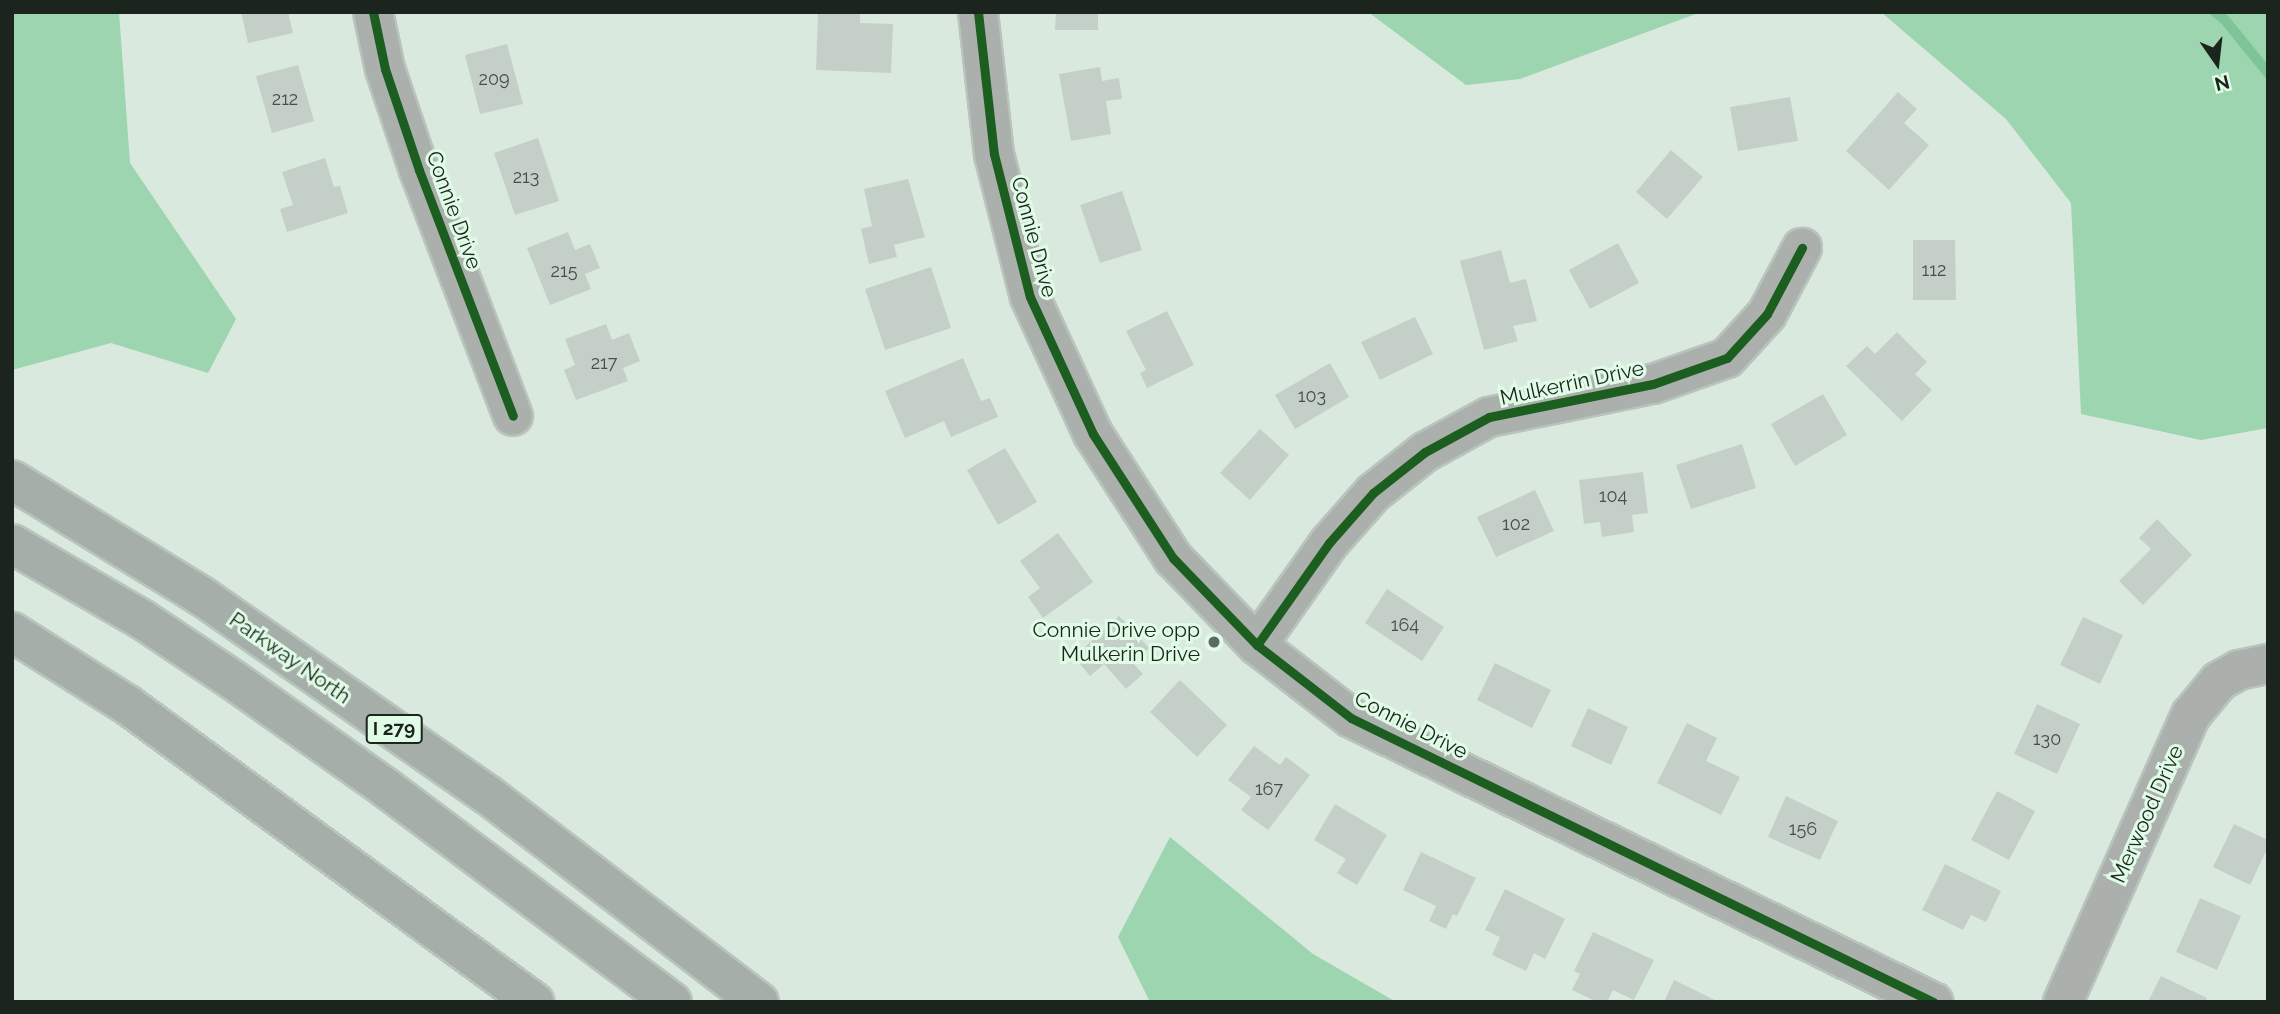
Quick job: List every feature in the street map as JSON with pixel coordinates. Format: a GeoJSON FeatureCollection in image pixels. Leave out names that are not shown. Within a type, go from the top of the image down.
{"type":"FeatureCollection","features":[{"type":"Feature","properties":{"kind":"highway","name":"Parkway North"},"geometry":{"type":"LineString","coordinates":[[12,480],[203,597],[477,787],[759,1002]]}},
{"type":"Feature","properties":{"kind":"highway"},"geometry":{"type":"LineString","coordinates":[[12,544],[143,620],[233,680],[386,788],[672,1002]]}},
{"type":"Feature","properties":{"kind":"highway"},"geometry":{"type":"LineString","coordinates":[[12,632],[129,706],[534,1002]]}},
{"type":"Feature","properties":{"kind":"street","name":"Connie Drive"},"geometry":{"type":"LineString","coordinates":[[373,12],[385,69],[419,170],[513,416]]}},
{"type":"Feature","properties":{"kind":"street","name":"Connie Drive"},"geometry":{"type":"LineString","coordinates":[[978,12],[994,154],[1030,297],[1093,434],[1173,558],[1258,645],[1351,718],[1933,1002]]}},
{"type":"Feature","properties":{"kind":"street","name":"Mulkerrin Drive"},"geometry":{"type":"LineString","coordinates":[[1258,645],[1329,543],[1373,493],[1426,452],[1489,417],[1653,384],[1727,358],[1767,314],[1802,248]]}},
{"type":"Feature","properties":{"kind":"street","name":"Merwood Drive"},"geometry":{"type":"LineString","coordinates":[[2063,1002],[2191,715],[2219,681],[2239,670],[2268,664]]}},
{"type":"Feature","properties":{"kind":"green space"},"geometry":{"type":"Polygon","coordinates":[[[12,12],[119,12],[130,163],[236,319],[208,373],[111,343],[12,370],[12,12]]]}},
{"type":"Feature","properties":{"kind":"green space"},"geometry":{"type":"Polygon","coordinates":[[[1368,12],[1701,12],[1520,79],[1466,85],[1368,12]]]}},
{"type":"Feature","properties":{"kind":"green space"},"geometry":{"type":"Polygon","coordinates":[[[1881,12],[2268,12],[2268,428],[2201,440],[2081,414],[2071,203],[2006,119],[1881,12]]]}},
{"type":"Feature","properties":{"kind":"green space"},"geometry":{"type":"Polygon","coordinates":[[[1170,837],[1313,954],[1396,1002],[1150,1002],[1118,937],[1170,837]]]}},
{"type":"Feature","properties":{"kind":"building"},"geometry":{"type":"Polygon","coordinates":[[[241,12],[288,12],[293,33],[248,43],[241,12]]]}},
{"type":"Feature","properties":{"kind":"building"},"geometry":{"type":"Polygon","coordinates":[[[818,12],[860,12],[860,23],[893,24],[891,73],[816,70],[818,12]]]}},
{"type":"Feature","properties":{"kind":"building"},"geometry":{"type":"Polygon","coordinates":[[[1056,12],[1098,12],[1098,30],[1055,30],[1056,12]]]}},
{"type":"Feature","properties":{"kind":"building"},"geometry":{"type":"Polygon","coordinates":[[[507,44],[523,104],[480,114],[465,55],[507,44]]]}},
{"type":"Feature","properties":{"kind":"building"},"geometry":{"type":"Polygon","coordinates":[[[298,65],[314,121],[272,133],[256,76],[298,65]]]}},
{"type":"Feature","properties":{"kind":"building"},"geometry":{"type":"Polygon","coordinates":[[[1100,67],[1102,81],[1119,78],[1122,99],[1106,101],[1111,134],[1071,141],[1059,74],[1100,67]]]}},
{"type":"Feature","properties":{"kind":"building"},"geometry":{"type":"Polygon","coordinates":[[[1898,92],[1917,109],[1904,123],[1929,145],[1889,190],[1846,151],[1898,92]]]}},
{"type":"Feature","properties":{"kind":"building"},"geometry":{"type":"Polygon","coordinates":[[[1790,97],[1798,141],[1738,151],[1730,107],[1790,97]]]}},
{"type":"Feature","properties":{"kind":"building"},"geometry":{"type":"Polygon","coordinates":[[[538,138],[559,201],[515,215],[494,153],[538,138]]]}},
{"type":"Feature","properties":{"kind":"building"},"geometry":{"type":"Polygon","coordinates":[[[1671,150],[1703,177],[1667,219],[1636,192],[1671,150]]]}},
{"type":"Feature","properties":{"kind":"building"},"geometry":{"type":"Polygon","coordinates":[[[325,158],[334,187],[340,186],[348,213],[287,232],[280,209],[293,205],[282,172],[325,158]]]}},
{"type":"Feature","properties":{"kind":"building"},"geometry":{"type":"Polygon","coordinates":[[[908,179],[925,237],[894,245],[897,257],[869,264],[861,229],[872,226],[864,189],[908,179]]]}},
{"type":"Feature","properties":{"kind":"building"},"geometry":{"type":"Polygon","coordinates":[[[1122,191],[1142,250],[1100,263],[1080,205],[1122,191]]]}},
{"type":"Feature","properties":{"kind":"building"},"geometry":{"type":"Polygon","coordinates":[[[568,232],[575,250],[590,244],[600,268],[585,274],[591,289],[550,305],[527,248],[568,232]]]}},
{"type":"Feature","properties":{"kind":"building"},"geometry":{"type":"Polygon","coordinates":[[[1913,240],[1955,240],[1956,300],[1913,300],[1913,240]]]}},
{"type":"Feature","properties":{"kind":"building"},"geometry":{"type":"Polygon","coordinates":[[[1618,243],[1639,283],[1590,309],[1569,270],[1618,243]]]}},
{"type":"Feature","properties":{"kind":"building"},"geometry":{"type":"Polygon","coordinates":[[[1501,250],[1510,283],[1526,279],[1537,321],[1513,326],[1518,341],[1484,350],[1460,261],[1501,250]]]}},
{"type":"Feature","properties":{"kind":"building"},"geometry":{"type":"Polygon","coordinates":[[[931,267],[951,328],[885,350],[865,289],[931,267]]]}},
{"type":"Feature","properties":{"kind":"building"},"geometry":{"type":"Polygon","coordinates":[[[1167,311],[1194,365],[1147,388],[1140,373],[1146,370],[1126,331],[1167,311]]]}},
{"type":"Feature","properties":{"kind":"building"},"geometry":{"type":"Polygon","coordinates":[[[1415,317],[1433,354],[1380,380],[1361,342],[1415,317]]]}},
{"type":"Feature","properties":{"kind":"building"},"geometry":{"type":"Polygon","coordinates":[[[606,324],[612,340],[629,333],[640,361],[623,368],[628,381],[576,400],[564,370],[575,365],[565,339],[606,324]]]}},
{"type":"Feature","properties":{"kind":"building"},"geometry":{"type":"Polygon","coordinates":[[[1897,332],[1927,362],[1915,374],[1932,390],[1902,421],[1846,366],[1867,346],[1875,354],[1897,332]]]}},
{"type":"Feature","properties":{"kind":"building"},"geometry":{"type":"Polygon","coordinates":[[[963,358],[981,401],[990,398],[998,417],[951,437],[944,421],[905,438],[885,391],[963,358]]]}},
{"type":"Feature","properties":{"kind":"building"},"geometry":{"type":"Polygon","coordinates":[[[1330,363],[1349,397],[1295,429],[1275,395],[1330,363]]]}},
{"type":"Feature","properties":{"kind":"building"},"geometry":{"type":"Polygon","coordinates":[[[1823,394],[1847,435],[1795,466],[1771,424],[1823,394]]]}},
{"type":"Feature","properties":{"kind":"building"},"geometry":{"type":"Polygon","coordinates":[[[1260,429],[1289,455],[1250,500],[1220,473],[1260,429]]]}},
{"type":"Feature","properties":{"kind":"building"},"geometry":{"type":"Polygon","coordinates":[[[1742,444],[1756,488],[1691,509],[1676,465],[1742,444]]]}},
{"type":"Feature","properties":{"kind":"building"},"geometry":{"type":"Polygon","coordinates":[[[1005,448],[1037,502],[998,525],[967,470],[1005,448]]]}},
{"type":"Feature","properties":{"kind":"building"},"geometry":{"type":"Polygon","coordinates":[[[1643,472],[1648,513],[1632,515],[1634,532],[1602,537],[1600,522],[1584,524],[1579,480],[1643,472]]]}},
{"type":"Feature","properties":{"kind":"building"},"geometry":{"type":"Polygon","coordinates":[[[1535,490],[1554,531],[1496,557],[1477,517],[1535,490]]]}},
{"type":"Feature","properties":{"kind":"building"},"geometry":{"type":"Polygon","coordinates":[[[2157,519],[2192,555],[2143,605],[2119,581],[2151,549],[2139,538],[2157,519]]]}},
{"type":"Feature","properties":{"kind":"building"},"geometry":{"type":"Polygon","coordinates":[[[1058,533],[1093,582],[1043,618],[1028,597],[1040,588],[1020,561],[1058,533]]]}},
{"type":"Feature","properties":{"kind":"building"},"geometry":{"type":"Polygon","coordinates":[[[1387,589],[1444,627],[1422,661],[1365,623],[1387,589]]]}},
{"type":"Feature","properties":{"kind":"building"},"geometry":{"type":"Polygon","coordinates":[[[1119,616],[1149,648],[1133,663],[1143,674],[1126,689],[1104,664],[1090,676],[1074,657],[1119,616]]]}},
{"type":"Feature","properties":{"kind":"building"},"geometry":{"type":"Polygon","coordinates":[[[2083,617],[2123,635],[2100,684],[2060,665],[2083,617]]]}},
{"type":"Feature","properties":{"kind":"building"},"geometry":{"type":"Polygon","coordinates":[[[1495,663],[1551,690],[1532,728],[1477,700],[1495,663]]]}},
{"type":"Feature","properties":{"kind":"building"},"geometry":{"type":"Polygon","coordinates":[[[1180,680],[1227,725],[1197,757],[1150,712],[1180,680]]]}},
{"type":"Feature","properties":{"kind":"building"},"geometry":{"type":"Polygon","coordinates":[[[2037,704],[2080,724],[2057,774],[2014,754],[2037,704]]]}},
{"type":"Feature","properties":{"kind":"building"},"geometry":{"type":"Polygon","coordinates":[[[1588,708],[1628,727],[1611,765],[1571,746],[1588,708]]]}},
{"type":"Feature","properties":{"kind":"building"},"geometry":{"type":"Polygon","coordinates":[[[1687,723],[1717,738],[1706,761],[1740,777],[1721,815],[1657,783],[1687,723]]]}},
{"type":"Feature","properties":{"kind":"building"},"geometry":{"type":"Polygon","coordinates":[[[1254,746],[1280,765],[1286,757],[1310,775],[1268,830],[1241,810],[1251,797],[1228,780],[1254,746]]]}},
{"type":"Feature","properties":{"kind":"building"},"geometry":{"type":"Polygon","coordinates":[[[1997,791],[2035,811],[2009,860],[1971,840],[1997,791]]]}},
{"type":"Feature","properties":{"kind":"building"},"geometry":{"type":"Polygon","coordinates":[[[1786,796],[1838,821],[1820,860],[1768,837],[1786,796]]]}},
{"type":"Feature","properties":{"kind":"building"},"geometry":{"type":"Polygon","coordinates":[[[1335,804],[1387,835],[1357,885],[1337,873],[1346,859],[1314,840],[1335,804]]]}},
{"type":"Feature","properties":{"kind":"building"},"geometry":{"type":"Polygon","coordinates":[[[2234,824],[2268,840],[2268,847],[2250,885],[2213,867],[2234,824]]]}},
{"type":"Feature","properties":{"kind":"building"},"geometry":{"type":"Polygon","coordinates":[[[1421,852],[1476,878],[1457,916],[1453,914],[1446,929],[1429,921],[1436,906],[1403,890],[1421,852]]]}},
{"type":"Feature","properties":{"kind":"building"},"geometry":{"type":"Polygon","coordinates":[[[1945,864],[2001,891],[1986,922],[1971,915],[1963,930],[1922,910],[1945,864]]]}},
{"type":"Feature","properties":{"kind":"building"},"geometry":{"type":"Polygon","coordinates":[[[1505,889],[1565,919],[1545,959],[1534,953],[1526,971],[1492,955],[1500,937],[1485,930],[1505,889]]]}},
{"type":"Feature","properties":{"kind":"building"},"geometry":{"type":"Polygon","coordinates":[[[2200,898],[2241,916],[2217,970],[2176,952],[2200,898]]]}},
{"type":"Feature","properties":{"kind":"building"},"geometry":{"type":"Polygon","coordinates":[[[1593,932],[1654,960],[1634,1000],[1613,990],[1607,1002],[1597,1002],[1572,990],[1580,974],[1574,971],[1593,932]]]}},
{"type":"Feature","properties":{"kind":"building"},"geometry":{"type":"Polygon","coordinates":[[[2161,976],[2207,998],[2205,1002],[2148,1002],[2161,976]]]}},
{"type":"Feature","properties":{"kind":"building"},"geometry":{"type":"Polygon","coordinates":[[[1674,980],[1719,1002],[1664,1002],[1674,980]]]}},
{"type":"Feature","properties":{"kind":"waterway"},"geometry":{"type":"LineString","coordinates":[[2215,12],[2225,20],[2268,73]]}},
{"type":"Feature","properties":{"kind":"cycle path"},"geometry":{"type":"LineString","coordinates":[[373,12],[385,69],[419,170],[513,416]]}},
{"type":"Feature","properties":{"kind":"cycle path"},"geometry":{"type":"LineString","coordinates":[[978,12],[994,154],[1030,297],[1093,434],[1173,558],[1257,645],[1351,718],[1933,1002]]}},
{"type":"Feature","properties":{"kind":"cycle path"},"geometry":{"type":"LineString","coordinates":[[1257,645],[1329,543],[1373,493],[1425,452],[1489,417],[1653,384],[1727,358],[1767,314],[1802,248]]}},
{"type":"Feature","properties":{"kind":"place","name":"Connie Drive opp Mulkerin Drive"},"geometry":{"type":"Point","coordinates":[1214,642]}}]}
